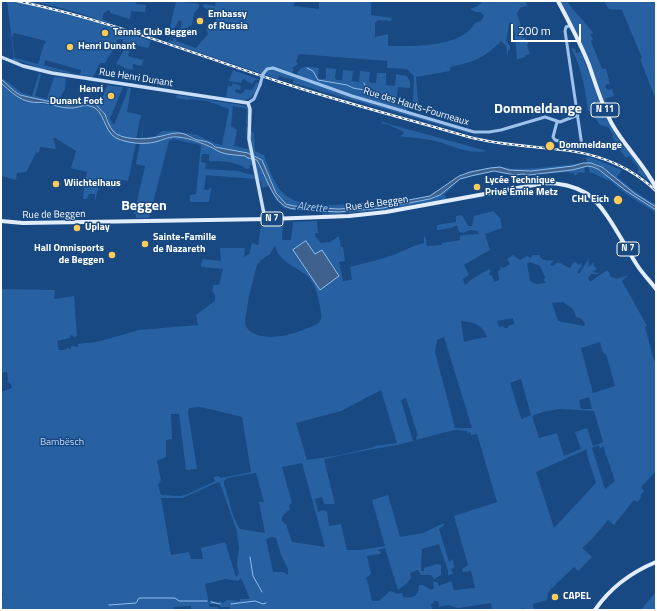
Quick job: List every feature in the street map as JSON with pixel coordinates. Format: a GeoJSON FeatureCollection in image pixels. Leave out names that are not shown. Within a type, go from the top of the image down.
{"type":"FeatureCollection","features":[{"type":"Feature","properties":{"kind":"main road","name":"N 11"},"geometry":{"type":"LineString","coordinates":[[558,1],[584,53],[612,125],[648,174],[656,188]]}},
{"type":"Feature","properties":{"kind":"main road","name":"Rue Henri Dunant"},"geometry":{"type":"LineString","coordinates":[[1,57],[23,66],[52,74],[248,103]]}},
{"type":"Feature","properties":{"kind":"main road"},"geometry":{"type":"LineString","coordinates":[[248,103],[250,109],[248,132],[265,219]]}},
{"type":"Feature","properties":{"kind":"main road","name":"Rue de Beggen"},"geometry":{"type":"LineString","coordinates":[[1,221],[23,223],[322,218],[386,212],[544,184],[558,184],[584,191],[591,197],[619,233],[638,266],[656,288]]}},
{"type":"Feature","properties":{"kind":"main road"},"geometry":{"type":"LineString","coordinates":[[595,610],[608,594],[622,582],[640,570],[656,562]]}},
{"type":"Feature","properties":{"kind":"street"},"geometry":{"type":"LineString","coordinates":[[557,122],[553,137],[555,140],[576,146],[582,146],[565,31],[566,27],[571,25]]}},
{"type":"Feature","properties":{"kind":"street","name":"Rue des Hauts-Fourneaux"},"geometry":{"type":"LineString","coordinates":[[248,103],[254,99],[263,74],[267,70],[273,68],[347,94],[470,131],[495,132],[545,117],[557,122],[578,115]]}},
{"type":"Feature","properties":{"kind":"green space"},"geometry":{"type":"Polygon","coordinates":[[[7,1],[62,12],[151,41],[148,48],[131,44],[128,56],[142,60],[144,59],[141,66],[133,64],[133,70],[116,64],[127,43],[123,42],[123,39],[117,40],[105,63],[100,63],[93,77],[80,75],[81,70],[45,60],[44,65],[79,75],[43,69],[36,70],[37,67],[19,61],[18,64],[10,61],[14,58],[7,1]],[[14,33],[12,37],[15,58],[38,64],[46,41],[14,33]]]}},
{"type":"Feature","properties":{"kind":"green space"},"geometry":{"type":"Polygon","coordinates":[[[32,1],[50,3],[51,1],[136,1],[136,4],[146,5],[145,12],[131,11],[130,19],[110,13],[110,11],[107,10],[106,13],[104,12],[102,19],[116,25],[69,10],[32,1]]]}},
{"type":"Feature","properties":{"kind":"green space"},"geometry":{"type":"Polygon","coordinates":[[[176,1],[199,4],[199,7],[194,13],[192,25],[180,31],[182,22],[179,20],[169,37],[168,36],[176,1]]]}},
{"type":"Feature","properties":{"kind":"green space"},"geometry":{"type":"Polygon","coordinates":[[[216,1],[295,1],[294,6],[319,9],[319,1],[371,2],[371,15],[392,18],[391,21],[378,20],[375,23],[375,37],[388,34],[388,46],[398,46],[435,44],[459,37],[468,31],[475,23],[481,21],[484,16],[480,12],[470,9],[478,6],[483,1],[526,1],[527,6],[521,7],[517,13],[521,26],[522,38],[525,37],[526,41],[528,41],[527,45],[530,54],[517,59],[514,26],[511,22],[509,23],[506,41],[510,46],[508,58],[506,46],[501,41],[484,56],[473,61],[450,67],[450,71],[416,77],[419,104],[413,103],[414,76],[407,69],[387,68],[387,61],[299,54],[296,61],[298,64],[292,68],[294,69],[291,75],[301,78],[297,73],[301,68],[319,68],[319,79],[326,79],[326,68],[336,69],[335,78],[337,80],[342,80],[343,70],[353,71],[352,80],[359,82],[360,71],[370,72],[369,81],[371,83],[376,83],[377,73],[386,73],[386,85],[395,86],[396,74],[407,76],[410,82],[410,88],[398,87],[396,105],[408,106],[406,112],[470,131],[468,133],[293,83],[294,80],[279,76],[278,79],[168,42],[170,40],[173,41],[175,37],[176,41],[196,48],[208,34],[206,29],[210,23],[217,22],[214,14],[203,7],[204,4],[215,6],[216,1]]]}},
{"type":"Feature","properties":{"kind":"green space"},"geometry":{"type":"Polygon","coordinates":[[[560,1],[567,1],[593,33],[590,35],[593,39],[591,41],[602,69],[606,69],[610,84],[607,84],[605,87],[608,90],[612,89],[614,96],[605,99],[608,105],[613,104],[615,109],[608,111],[586,52],[560,1]]]}},
{"type":"Feature","properties":{"kind":"green space"},"geometry":{"type":"Polygon","coordinates":[[[604,1],[656,1],[656,100],[640,59],[642,58],[622,10],[609,9],[604,1]]]}},
{"type":"Feature","properties":{"kind":"green space"},"geometry":{"type":"Polygon","coordinates":[[[571,48],[575,49],[576,53],[581,52],[602,108],[615,134],[613,135],[608,127],[600,125],[591,111],[588,111],[580,71],[571,48]]]}},
{"type":"Feature","properties":{"kind":"green space"},"geometry":{"type":"Polygon","coordinates":[[[233,70],[260,80],[255,80],[252,84],[243,79],[241,83],[229,81],[233,70]]]}},
{"type":"Feature","properties":{"kind":"green space"},"geometry":{"type":"Polygon","coordinates":[[[39,73],[41,74],[35,96],[47,99],[54,77],[66,78],[65,89],[59,100],[69,102],[78,100],[92,101],[100,104],[107,85],[123,87],[110,119],[114,125],[128,88],[131,88],[127,112],[141,115],[136,139],[123,137],[115,133],[112,130],[105,114],[92,102],[68,105],[20,95],[1,79],[1,77],[22,93],[32,96],[39,73]]]}},
{"type":"Feature","properties":{"kind":"green space"},"geometry":{"type":"Polygon","coordinates":[[[259,82],[254,95],[252,94],[253,95],[248,99],[241,100],[226,98],[228,85],[231,87],[233,83],[241,86],[240,90],[235,89],[235,92],[240,94],[244,92],[245,89],[253,89],[256,83],[259,82]]]}},
{"type":"Feature","properties":{"kind":"green space"},"geometry":{"type":"Polygon","coordinates":[[[1,83],[13,94],[34,102],[68,108],[92,106],[95,108],[100,113],[111,134],[136,143],[128,181],[115,179],[113,189],[99,185],[95,202],[95,194],[89,194],[87,199],[83,199],[87,172],[71,168],[76,151],[55,138],[53,138],[56,149],[40,147],[39,152],[36,153],[26,172],[17,173],[16,180],[2,176],[1,178],[1,83]]]}},
{"type":"Feature","properties":{"kind":"green space"},"geometry":{"type":"Polygon","coordinates":[[[177,95],[247,106],[249,109],[247,124],[247,109],[233,106],[231,126],[237,130],[234,146],[248,149],[247,127],[250,153],[212,146],[192,136],[178,133],[141,139],[145,116],[142,138],[156,136],[162,131],[175,131],[197,135],[222,145],[229,109],[207,101],[176,98],[177,95]]]}},
{"type":"Feature","properties":{"kind":"green space"},"geometry":{"type":"Polygon","coordinates":[[[381,121],[487,151],[472,152],[431,140],[400,136],[404,132],[387,124],[382,124],[381,121]]]}},
{"type":"Feature","properties":{"kind":"green space"},"geometry":{"type":"Polygon","coordinates":[[[253,130],[255,151],[264,155],[277,186],[284,194],[292,199],[301,202],[323,205],[366,202],[371,206],[430,196],[371,207],[338,209],[294,206],[283,202],[276,193],[262,160],[254,155],[250,132],[253,130]]]}},
{"type":"Feature","properties":{"kind":"green space"},"geometry":{"type":"Polygon","coordinates":[[[615,134],[651,182],[637,172],[639,170],[638,167],[629,156],[626,158],[618,148],[612,136],[615,134]]]}},
{"type":"Feature","properties":{"kind":"green space"},"geometry":{"type":"Polygon","coordinates":[[[178,137],[206,145],[218,151],[245,156],[251,159],[252,165],[249,166],[250,168],[246,169],[238,164],[224,161],[209,161],[209,154],[202,154],[201,162],[206,163],[205,169],[239,171],[254,175],[255,179],[206,175],[204,190],[211,188],[209,202],[190,202],[190,195],[196,194],[201,145],[173,139],[169,141],[149,218],[136,218],[136,214],[134,214],[145,166],[136,164],[140,143],[150,143],[178,137]]]}},
{"type":"Feature","properties":{"kind":"green space"},"geometry":{"type":"Polygon","coordinates":[[[589,157],[622,170],[617,177],[634,191],[653,203],[656,201],[656,207],[634,193],[600,165],[587,163],[586,158],[589,157]]]}},
{"type":"Feature","properties":{"kind":"green space"},"geometry":{"type":"Polygon","coordinates":[[[255,160],[257,160],[280,203],[294,209],[338,212],[383,208],[440,195],[462,179],[444,194],[447,199],[383,210],[322,215],[322,212],[284,208],[276,200],[269,186],[262,188],[261,181],[259,181],[255,160]]]}},
{"type":"Feature","properties":{"kind":"green space"},"geometry":{"type":"Polygon","coordinates":[[[583,163],[541,171],[517,171],[507,170],[500,167],[510,169],[583,163]]]}},
{"type":"Feature","properties":{"kind":"green space"},"geometry":{"type":"Polygon","coordinates":[[[588,166],[598,169],[656,210],[656,213],[626,194],[608,179],[607,180],[590,173],[588,166]]]}},
{"type":"Feature","properties":{"kind":"green space"},"geometry":{"type":"Polygon","coordinates":[[[584,167],[585,173],[579,172],[575,176],[574,173],[567,172],[533,174],[584,167]]]}},
{"type":"Feature","properties":{"kind":"green space","name":"Bambësch"},"geometry":{"type":"Polygon","coordinates":[[[493,211],[500,218],[502,228],[485,234],[490,250],[464,265],[469,275],[463,279],[465,285],[489,269],[491,272],[489,273],[490,276],[492,275],[494,282],[499,280],[498,271],[501,269],[499,266],[503,268],[510,264],[507,259],[513,255],[520,260],[527,256],[531,258],[532,255],[540,255],[540,257],[544,260],[553,260],[550,265],[553,266],[558,262],[570,268],[575,262],[579,265],[581,263],[582,266],[577,272],[579,274],[590,256],[588,261],[589,267],[595,262],[593,265],[597,269],[592,272],[599,273],[591,274],[588,278],[590,282],[607,270],[610,276],[616,279],[628,276],[622,281],[647,326],[645,327],[656,364],[656,471],[641,487],[644,491],[640,496],[642,497],[637,502],[634,500],[614,525],[608,520],[593,538],[582,548],[592,557],[578,571],[574,567],[551,589],[548,593],[547,600],[533,604],[534,610],[522,608],[521,610],[492,610],[491,603],[458,608],[448,605],[439,607],[438,601],[434,601],[434,603],[431,604],[432,609],[429,610],[230,610],[230,607],[220,607],[220,604],[209,604],[209,607],[218,607],[218,610],[191,610],[191,606],[173,607],[174,610],[1,610],[1,596],[3,596],[1,585],[1,392],[12,388],[11,384],[7,381],[7,372],[1,373],[1,289],[55,290],[54,299],[74,296],[77,336],[74,337],[72,335],[70,338],[57,341],[59,350],[65,350],[67,348],[71,349],[71,346],[78,347],[78,344],[97,342],[139,330],[198,325],[196,315],[215,301],[215,295],[212,290],[214,285],[219,285],[223,269],[201,267],[202,259],[221,261],[220,248],[245,248],[244,257],[249,254],[252,243],[258,245],[261,226],[272,226],[273,222],[283,222],[282,240],[291,240],[293,222],[317,221],[318,233],[315,233],[315,236],[321,243],[330,242],[339,236],[341,247],[343,247],[345,261],[339,262],[343,281],[352,280],[350,267],[388,257],[424,243],[425,236],[427,246],[442,245],[442,243],[460,240],[460,236],[462,235],[479,234],[477,231],[470,230],[463,233],[459,232],[457,225],[451,228],[437,230],[437,225],[456,222],[456,216],[462,215],[468,226],[472,226],[474,216],[493,211]],[[306,241],[293,250],[315,254],[306,241]],[[275,245],[270,254],[261,260],[257,265],[249,296],[245,322],[247,328],[251,332],[257,335],[271,337],[279,336],[297,332],[319,323],[321,319],[321,312],[313,283],[306,275],[284,260],[278,253],[275,245]],[[530,262],[527,263],[530,281],[535,284],[546,283],[544,280],[545,277],[540,266],[530,262]],[[563,302],[552,303],[558,321],[584,326],[585,324],[582,319],[576,317],[573,309],[563,302]],[[513,318],[497,321],[499,327],[503,326],[504,328],[508,328],[508,326],[514,324],[513,318]],[[461,321],[464,342],[487,337],[477,324],[461,321]],[[444,337],[437,340],[435,352],[455,428],[472,428],[444,337]],[[600,342],[581,348],[593,393],[615,386],[606,354],[603,353],[600,342]],[[521,379],[510,383],[521,418],[522,419],[531,415],[521,379]],[[381,390],[341,411],[296,423],[307,460],[341,455],[374,446],[397,443],[381,390]],[[589,397],[579,400],[581,409],[592,409],[589,397]],[[406,398],[401,400],[413,441],[324,459],[335,504],[324,504],[322,497],[315,499],[318,512],[323,510],[327,512],[329,526],[341,524],[347,550],[360,550],[385,546],[372,500],[388,495],[400,537],[423,533],[444,523],[444,525],[439,529],[449,562],[453,559],[454,568],[451,569],[453,574],[448,575],[439,544],[422,549],[421,571],[424,571],[424,568],[437,564],[441,565],[441,575],[434,579],[431,575],[421,575],[418,570],[410,573],[411,578],[398,590],[385,548],[377,550],[381,552],[380,554],[367,556],[371,574],[364,580],[367,579],[372,601],[379,601],[390,591],[397,594],[402,593],[403,597],[410,598],[417,594],[419,585],[423,585],[431,590],[434,588],[433,582],[437,582],[439,586],[451,581],[454,590],[475,588],[471,571],[463,572],[462,569],[468,565],[454,516],[497,502],[477,434],[471,435],[470,432],[468,433],[467,431],[456,430],[417,440],[416,437],[418,436],[406,398]],[[201,407],[189,408],[188,413],[197,469],[186,470],[179,414],[171,414],[172,439],[166,440],[166,457],[157,461],[161,480],[158,485],[161,495],[181,496],[215,481],[214,477],[218,476],[221,478],[251,472],[242,417],[201,407]],[[559,409],[532,416],[539,438],[557,433],[564,456],[581,449],[575,432],[587,428],[593,446],[603,442],[594,411],[559,409]],[[598,445],[592,448],[605,489],[615,481],[603,446],[601,448],[598,445]],[[587,449],[536,472],[554,528],[596,483],[587,455],[587,449]],[[302,463],[282,467],[292,503],[289,505],[290,509],[283,516],[282,521],[286,524],[292,542],[325,547],[302,463]],[[256,473],[227,478],[224,481],[234,518],[240,529],[265,533],[259,502],[264,502],[256,473]],[[218,482],[183,498],[161,498],[171,555],[189,552],[191,559],[203,559],[201,548],[225,542],[236,577],[239,574],[237,565],[239,548],[237,532],[220,483],[218,482]],[[272,537],[266,539],[273,572],[283,572],[288,575],[288,569],[281,555],[276,538],[272,537]],[[241,578],[238,581],[225,579],[205,584],[209,603],[211,600],[218,603],[220,601],[223,603],[227,600],[240,601],[240,599],[250,599],[241,578]]]}},
{"type":"Feature","properties":{"kind":"green space"},"geometry":{"type":"Polygon","coordinates":[[[654,594],[656,595],[656,610],[641,610],[654,594]]]}},
{"type":"Feature","properties":{"kind":"water","name":"Alzette"},"geometry":{"type":"Polygon","coordinates":[[[1,79],[20,95],[68,105],[92,102],[105,114],[113,131],[116,134],[127,138],[146,139],[172,133],[181,133],[198,140],[205,141],[215,147],[248,153],[262,160],[276,193],[286,204],[294,206],[338,209],[371,207],[430,196],[459,176],[490,168],[500,167],[509,170],[531,171],[591,163],[602,167],[634,193],[656,207],[656,210],[625,190],[598,169],[588,166],[572,170],[529,175],[515,175],[494,171],[460,179],[440,195],[430,199],[383,208],[338,212],[294,209],[286,207],[278,201],[257,160],[245,156],[224,153],[199,142],[178,137],[145,143],[120,140],[112,135],[99,111],[95,108],[90,106],[82,106],[66,108],[46,103],[27,101],[8,89],[1,83],[1,79]]]}},
{"type":"Feature","properties":{"kind":"water"},"geometry":{"type":"Polygon","coordinates":[[[306,241],[315,254],[322,250],[339,276],[320,290],[293,250],[306,241]]]}},
{"type":"Feature","properties":{"kind":"waterway"},"geometry":{"type":"LineString","coordinates":[[307,68],[313,71],[318,80],[370,91]]}},
{"type":"Feature","properties":{"kind":"waterway"},"geometry":{"type":"LineString","coordinates":[[364,83],[368,91]]}},
{"type":"Feature","properties":{"kind":"waterway"},"geometry":{"type":"LineString","coordinates":[[250,557],[253,576],[262,592]]}},
{"type":"Feature","properties":{"kind":"waterway"},"geometry":{"type":"LineString","coordinates":[[109,605],[136,603],[139,598],[175,598],[179,601],[207,601]]}},
{"type":"Feature","properties":{"kind":"waterway"},"geometry":{"type":"LineString","coordinates":[[231,604],[255,601],[263,604],[266,603]]}},
{"type":"Feature","properties":{"kind":"waterway"},"geometry":{"type":"LineString","coordinates":[[211,602],[220,604]]}},
{"type":"Feature","properties":{"kind":"railway"},"geometry":{"type":"LineString","coordinates":[[17,1],[83,17],[148,37],[301,89],[469,137],[495,142],[567,150],[590,155],[612,162],[634,174],[656,191]]}},
{"type":"Feature","properties":{"kind":"place","name":"Embassy of Russia"},"geometry":{"type":"Point","coordinates":[200,21]}},
{"type":"Feature","properties":{"kind":"place","name":"Tennis Club Beggen"},"geometry":{"type":"Point","coordinates":[105,33]}},
{"type":"Feature","properties":{"kind":"place","name":"Henri Dunant"},"geometry":{"type":"Point","coordinates":[70,47]}},
{"type":"Feature","properties":{"kind":"place","name":"Henri Dunant Foot"},"geometry":{"type":"Point","coordinates":[111,96]}},
{"type":"Feature","properties":{"kind":"place","name":"Dommeldange"},"geometry":{"type":"Point","coordinates":[550,146]}},
{"type":"Feature","properties":{"kind":"place","name":"Wiichtelhaus"},"geometry":{"type":"Point","coordinates":[56,184]}},
{"type":"Feature","properties":{"kind":"place","name":"Lycée Technique Privé Émile Metz"},"geometry":{"type":"Point","coordinates":[477,187]}},
{"type":"Feature","properties":{"kind":"place","name":"CHL Eich"},"geometry":{"type":"Point","coordinates":[618,200]}},
{"type":"Feature","properties":{"kind":"place","name":"Uplay"},"geometry":{"type":"Point","coordinates":[77,228]}},
{"type":"Feature","properties":{"kind":"place","name":"Sainte-Famille de Nazareth"},"geometry":{"type":"Point","coordinates":[145,244]}},
{"type":"Feature","properties":{"kind":"place","name":"Hall Omnisports de Beggen"},"geometry":{"type":"Point","coordinates":[112,255]}},
{"type":"Feature","properties":{"kind":"place","name":"CAPEL"},"geometry":{"type":"Point","coordinates":[555,597]}},
{"type":"Feature","properties":{"kind":"district","name":"Dommeldange"},"geometry":{"type":"Point","coordinates":[538,110]}},
{"type":"Feature","properties":{"kind":"district","name":"Beggen"},"geometry":{"type":"Point","coordinates":[144,207]}}]}
